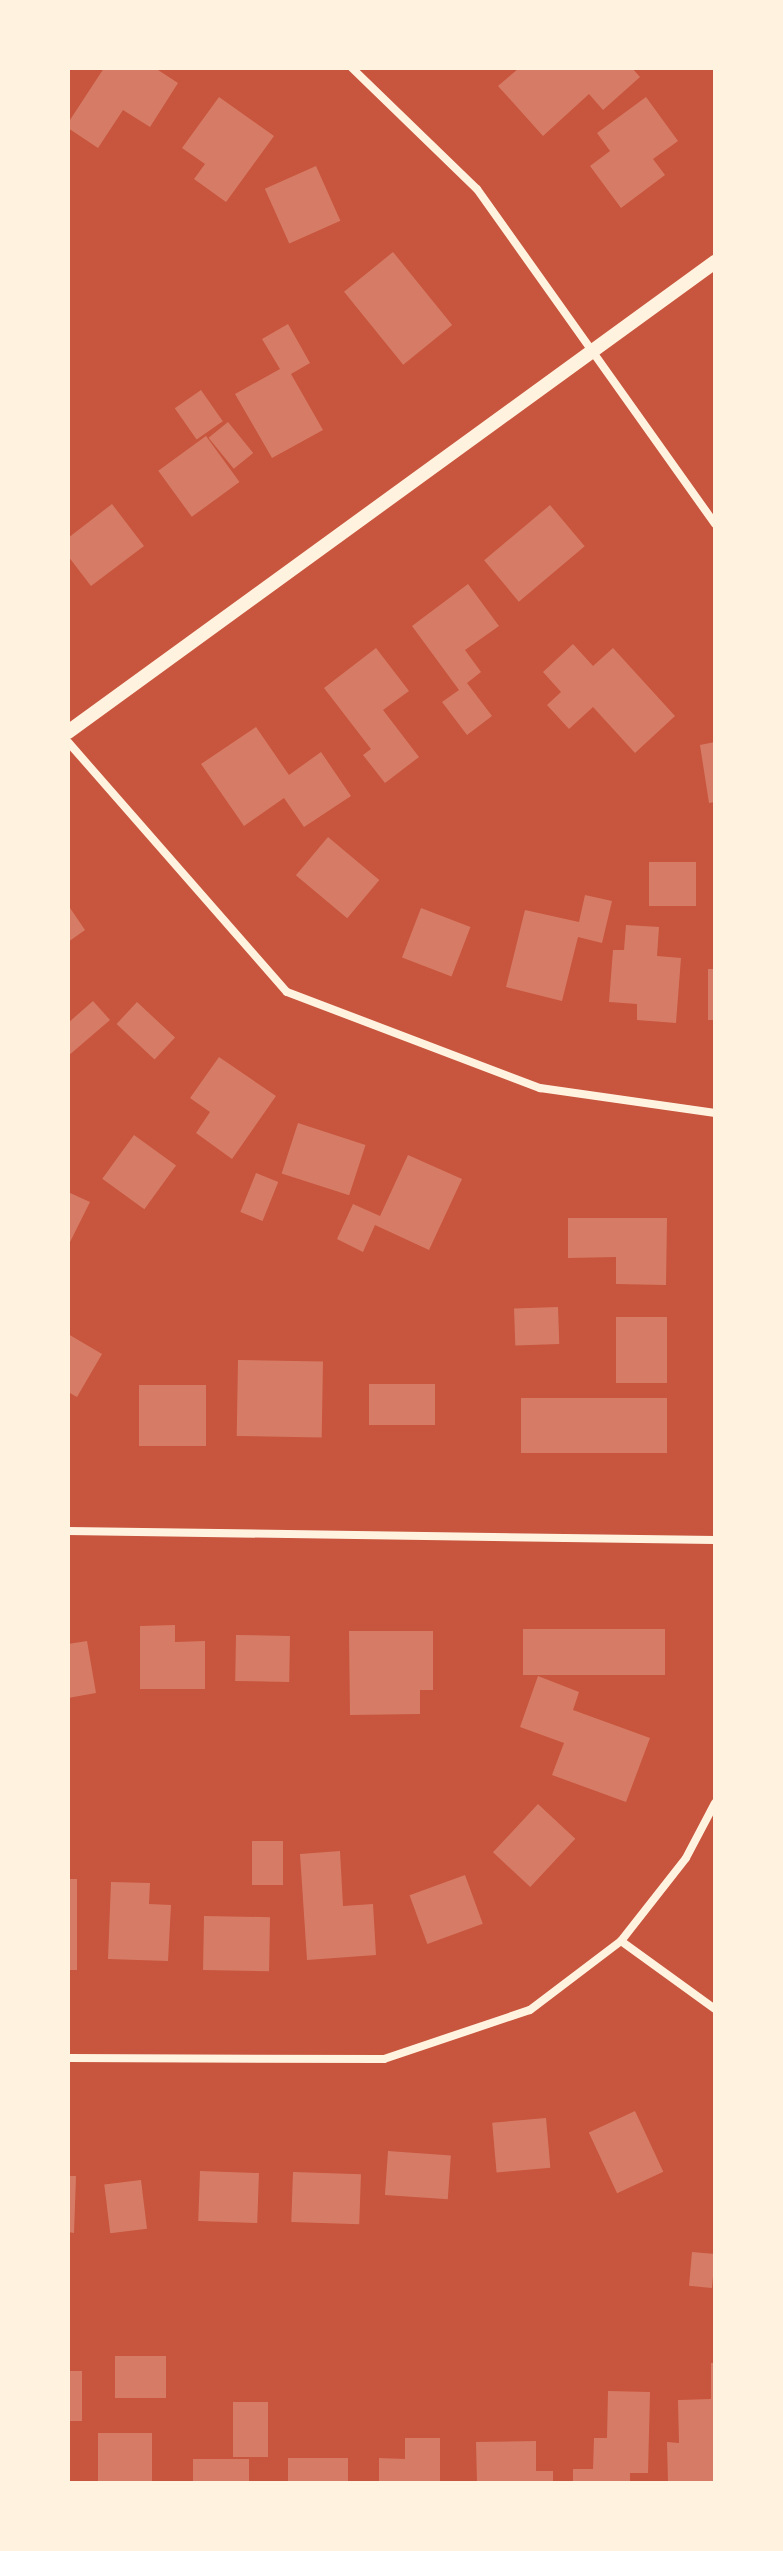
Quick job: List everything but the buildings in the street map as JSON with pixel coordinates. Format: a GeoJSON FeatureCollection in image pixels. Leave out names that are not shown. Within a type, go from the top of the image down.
{"type":"FeatureCollection","features":[{"type":"Feature","properties":{"kind":"street"},"geometry":{"type":"LineString","coordinates":[[352,68],[477,189],[715,524]]}},
{"type":"Feature","properties":{"kind":"street"},"geometry":{"type":"LineString","coordinates":[[68,732],[715,262]]}},
{"type":"Feature","properties":{"kind":"street"},"geometry":{"type":"LineString","coordinates":[[68,742],[287,992],[540,1088],[715,1113]]}},
{"type":"Feature","properties":{"kind":"street"},"geometry":{"type":"LineString","coordinates":[[68,1531],[715,1540]]}},
{"type":"Feature","properties":{"kind":"street"},"geometry":{"type":"LineString","coordinates":[[68,2058],[384,2059],[530,2010],[621,1941],[686,1858],[715,1803]]}},
{"type":"Feature","properties":{"kind":"street"},"geometry":{"type":"LineString","coordinates":[[621,1941],[715,2009]]}}]}
